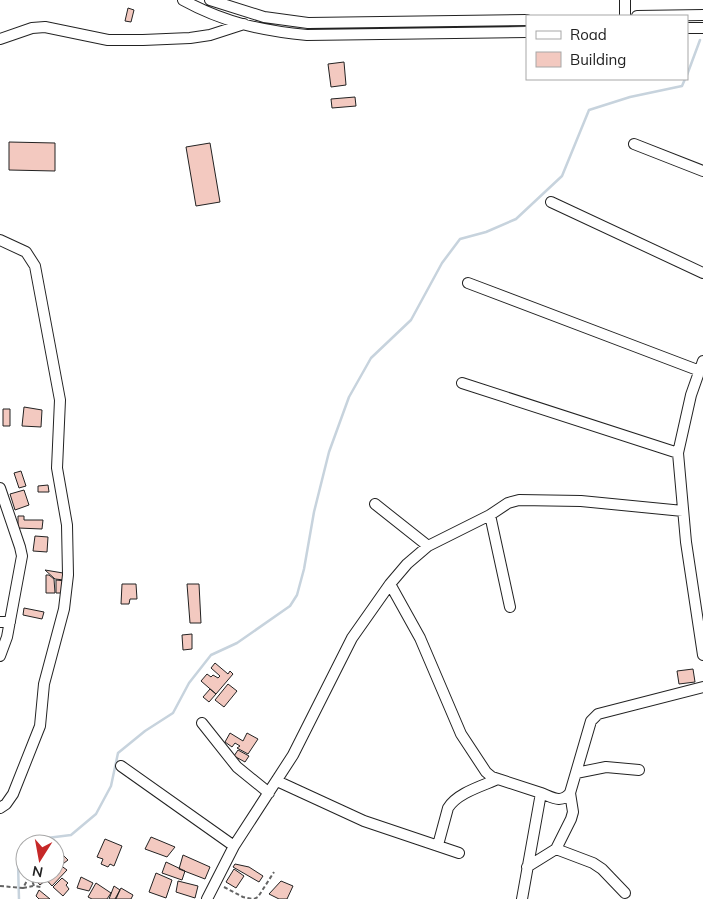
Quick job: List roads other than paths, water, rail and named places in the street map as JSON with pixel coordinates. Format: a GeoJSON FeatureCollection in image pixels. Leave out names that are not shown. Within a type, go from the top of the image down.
{"type":"FeatureCollection","features":[{"type":"Feature","properties":{"kind":"street"},"geometry":{"type":"LineString","coordinates":[[183,0],[207,13],[274,32],[307,35],[526,32]]}},
{"type":"Feature","properties":{"kind":"street"},"geometry":{"type":"LineString","coordinates":[[210,0],[264,17],[308,22],[526,20]]}},
{"type":"Feature","properties":{"kind":"street"},"geometry":{"type":"LineString","coordinates":[[625,0],[625,15]]}},
{"type":"Feature","properties":{"kind":"street"},"geometry":{"type":"LineString","coordinates":[[688,15],[703,15]]}},
{"type":"Feature","properties":{"kind":"street"},"geometry":{"type":"LineString","coordinates":[[0,39],[32,28],[45,27],[108,40],[190,38],[210,35],[264,17]]}},
{"type":"Feature","properties":{"kind":"street"},"geometry":{"type":"LineString","coordinates":[[688,28],[703,28]]}},
{"type":"Feature","properties":{"kind":"street"},"geometry":{"type":"LineString","coordinates":[[634,144],[703,171]]}},
{"type":"Feature","properties":{"kind":"street"},"geometry":{"type":"LineString","coordinates":[[551,202],[703,273]]}},
{"type":"Feature","properties":{"kind":"street"},"geometry":{"type":"LineString","coordinates":[[0,240],[26,252],[35,266],[60,400],[57,468],[68,541],[68,575],[64,609],[44,684],[40,726],[13,794],[6,804],[0,808]]}},
{"type":"Feature","properties":{"kind":"street"},"geometry":{"type":"LineString","coordinates":[[468,283],[700,371]]}},
{"type":"Feature","properties":{"kind":"street"},"geometry":{"type":"LineString","coordinates":[[703,360],[691,395],[678,453],[693,600],[703,655]]}},
{"type":"Feature","properties":{"kind":"street"},"geometry":{"type":"LineString","coordinates":[[462,383],[678,453]]}},
{"type":"Feature","properties":{"kind":"street"},"geometry":{"type":"LineString","coordinates":[[691,395],[703,395]]}},
{"type":"Feature","properties":{"kind":"street"},"geometry":{"type":"LineString","coordinates":[[0,488],[22,556],[5,622],[6,642],[0,656]]}},
{"type":"Feature","properties":{"kind":"street"},"geometry":{"type":"LineString","coordinates":[[207,899],[234,846],[293,755],[352,638],[390,584],[407,564],[428,546],[490,515],[508,503],[519,500],[581,501],[683,511]]}},
{"type":"Feature","properties":{"kind":"street"},"geometry":{"type":"LineString","coordinates":[[375,504],[428,546]]}},
{"type":"Feature","properties":{"kind":"street"},"geometry":{"type":"LineString","coordinates":[[490,515],[510,607]]}},
{"type":"Feature","properties":{"kind":"street"},"geometry":{"type":"LineString","coordinates":[[390,584],[420,638],[461,734],[486,772],[498,779],[559,800],[570,793]]}},
{"type":"Feature","properties":{"kind":"street"},"geometry":{"type":"LineString","coordinates":[[527,867],[556,849],[572,819],[573,806],[570,793],[591,721],[598,714],[703,687]]}},
{"type":"Feature","properties":{"kind":"street"},"geometry":{"type":"LineString","coordinates":[[202,723],[237,767],[269,793]]}},
{"type":"Feature","properties":{"kind":"street"},"geometry":{"type":"LineString","coordinates":[[121,766],[234,846]]}},
{"type":"Feature","properties":{"kind":"street"},"geometry":{"type":"LineString","coordinates":[[576,772],[606,767],[639,770]]}},
{"type":"Feature","properties":{"kind":"street"},"geometry":{"type":"LineString","coordinates":[[438,845],[451,803],[498,779]]}},
{"type":"Feature","properties":{"kind":"street"},"geometry":{"type":"LineString","coordinates":[[277,781],[364,821],[459,853]]}},
{"type":"Feature","properties":{"kind":"street"},"geometry":{"type":"LineString","coordinates":[[522,899],[541,793]]}},
{"type":"Feature","properties":{"kind":"street"},"geometry":{"type":"LineString","coordinates":[[556,849],[593,863],[602,869],[625,893]]}},
{"type":"Feature","properties":{"kind":"waterway"},"geometry":{"type":"LineString","coordinates":[[688,72],[700,40]]}},
{"type":"Feature","properties":{"kind":"waterway"},"geometry":{"type":"LineString","coordinates":[[65,836],[71,835],[96,814],[111,786],[118,753],[145,731],[173,713],[189,683],[211,655],[237,643],[290,606],[297,595],[304,569],[314,512],[329,452],[349,397],[371,358],[411,320],[442,263],[460,239],[486,232],[516,219],[562,176],[589,110],[630,97],[682,86],[685,80]]}},
{"type":"Feature","properties":{"kind":"waterway"},"geometry":{"type":"LineString","coordinates":[[19,884],[19,899]]}}]}
